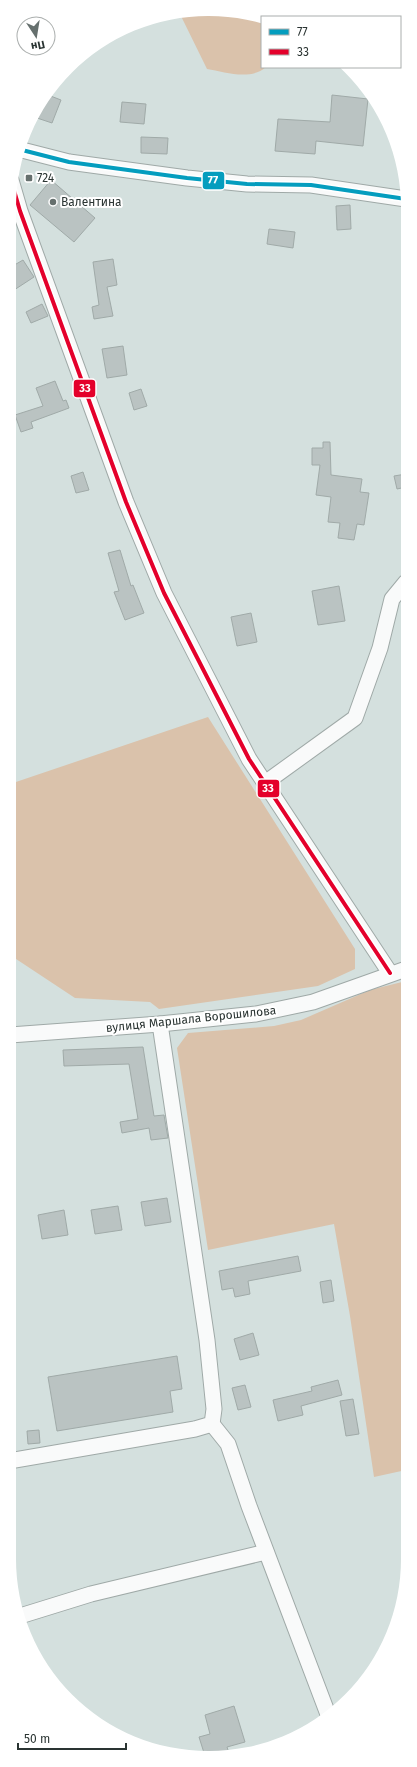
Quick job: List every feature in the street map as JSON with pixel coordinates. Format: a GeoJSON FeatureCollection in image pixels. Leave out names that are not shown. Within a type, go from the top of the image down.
{"type":"FeatureCollection","features":[{"type":"Feature","properties":{"kind":"street"},"geometry":{"type":"LineString","coordinates":[[25,151],[69,162],[187,178],[247,184],[311,184],[401,198]]}},
{"type":"Feature","properties":{"kind":"street"},"geometry":{"type":"LineString","coordinates":[[16,197],[104,443],[168,600],[249,759],[390,973]]}},
{"type":"Feature","properties":{"kind":"street"},"geometry":{"type":"LineString","coordinates":[[265,783],[355,718],[380,648],[392,599],[401,588]]}},
{"type":"Feature","properties":{"kind":"street","name":"вулиця Маршала Ворошилова"},"geometry":{"type":"LineString","coordinates":[[16,1035],[160,1024],[256,1014],[313,1002],[401,970]]}},
{"type":"Feature","properties":{"kind":"street"},"geometry":{"type":"LineString","coordinates":[[160,1024],[207,1340],[214,1409],[212,1424],[228,1444],[266,1552],[327,1711]]}},
{"type":"Feature","properties":{"kind":"street"},"geometry":{"type":"LineString","coordinates":[[16,1460],[195,1429],[212,1424]]}},
{"type":"Feature","properties":{"kind":"street"},"geometry":{"type":"LineString","coordinates":[[25,1615],[91,1594],[266,1552]]}},
{"type":"Feature","properties":{"kind":"shaded area"},"geometry":{"type":"Polygon","coordinates":[[[196,16],[221,16],[261,24],[261,68],[264,68],[253,74],[245,75],[207,69],[182,18],[196,16]]]}},
{"type":"Feature","properties":{"kind":"shaded area"},"geometry":{"type":"Polygon","coordinates":[[[208,717],[355,949],[355,969],[318,986],[159,1009],[150,1002],[75,998],[16,959],[16,782],[208,717]]]}},
{"type":"Feature","properties":{"kind":"shaded area"},"geometry":{"type":"Polygon","coordinates":[[[401,982],[401,1471],[374,1477],[350,1316],[334,1224],[208,1250],[177,1048],[188,1033],[274,1026],[301,1020],[370,990],[401,982]]]}},
{"type":"Feature","properties":{"kind":"building"},"geometry":{"type":"Polygon","coordinates":[[[332,95],[367,99],[368,100],[363,146],[316,141],[315,154],[275,151],[278,119],[330,122],[332,95]]]}},
{"type":"Feature","properties":{"kind":"building"},"geometry":{"type":"Polygon","coordinates":[[[52,97],[61,100],[52,123],[38,118],[52,97]]]}},
{"type":"Feature","properties":{"kind":"building"},"geometry":{"type":"Polygon","coordinates":[[[122,102],[146,104],[144,124],[120,122],[122,102]]]}},
{"type":"Feature","properties":{"kind":"building"},"geometry":{"type":"Polygon","coordinates":[[[141,137],[168,138],[167,154],[141,153],[141,137]]]}},
{"type":"Feature","properties":{"kind":"building"},"geometry":{"type":"Polygon","coordinates":[[[51,180],[95,218],[74,242],[30,205],[51,180]]]}},
{"type":"Feature","properties":{"kind":"building"},"geometry":{"type":"Polygon","coordinates":[[[350,205],[351,229],[337,230],[336,206],[350,205]]]}},
{"type":"Feature","properties":{"kind":"building"},"geometry":{"type":"Polygon","coordinates":[[[269,229],[295,232],[293,248],[267,244],[269,229]]]}},
{"type":"Feature","properties":{"kind":"building"},"geometry":{"type":"Polygon","coordinates":[[[113,259],[117,285],[107,287],[113,316],[94,319],[92,307],[99,305],[93,262],[113,259]]]}},
{"type":"Feature","properties":{"kind":"building"},"geometry":{"type":"Polygon","coordinates":[[[23,260],[34,277],[16,289],[16,264],[23,260]]]}},
{"type":"Feature","properties":{"kind":"building"},"geometry":{"type":"Polygon","coordinates":[[[42,304],[48,316],[31,323],[26,312],[42,304]]]}},
{"type":"Feature","properties":{"kind":"building"},"geometry":{"type":"Polygon","coordinates":[[[123,346],[127,375],[107,378],[102,349],[123,346]]]}},
{"type":"Feature","properties":{"kind":"building"},"geometry":{"type":"Polygon","coordinates":[[[55,381],[63,401],[66,400],[69,408],[31,422],[33,428],[21,432],[16,415],[43,406],[36,388],[55,381]]]}},
{"type":"Feature","properties":{"kind":"building"},"geometry":{"type":"Polygon","coordinates":[[[141,389],[147,406],[134,410],[129,393],[141,389]]]}},
{"type":"Feature","properties":{"kind":"building"},"geometry":{"type":"Polygon","coordinates":[[[323,442],[330,442],[331,475],[362,479],[360,492],[369,493],[364,525],[357,524],[354,540],[338,538],[340,523],[328,522],[331,497],[316,495],[320,465],[312,465],[312,448],[323,448],[323,442]]]}},
{"type":"Feature","properties":{"kind":"building"},"geometry":{"type":"Polygon","coordinates":[[[83,472],[89,490],[76,493],[71,476],[83,472]]]}},
{"type":"Feature","properties":{"kind":"building"},"geometry":{"type":"Polygon","coordinates":[[[401,475],[401,488],[397,489],[394,476],[401,475]]]}},
{"type":"Feature","properties":{"kind":"building"},"geometry":{"type":"Polygon","coordinates":[[[120,550],[131,586],[133,585],[144,613],[125,620],[114,592],[119,591],[108,553],[120,550]]]}},
{"type":"Feature","properties":{"kind":"building"},"geometry":{"type":"Polygon","coordinates":[[[339,586],[345,621],[318,625],[312,591],[339,586]]]}},
{"type":"Feature","properties":{"kind":"building"},"geometry":{"type":"Polygon","coordinates":[[[251,613],[257,642],[237,646],[231,617],[251,613]]]}},
{"type":"Feature","properties":{"kind":"building"},"geometry":{"type":"Polygon","coordinates":[[[143,1047],[154,1116],[164,1115],[168,1138],[151,1140],[149,1128],[122,1133],[120,1122],[138,1119],[129,1064],[64,1066],[63,1050],[143,1047]]]}},
{"type":"Feature","properties":{"kind":"building"},"geometry":{"type":"Polygon","coordinates":[[[167,1198],[171,1222],[145,1226],[141,1202],[167,1198]]]}},
{"type":"Feature","properties":{"kind":"building"},"geometry":{"type":"Polygon","coordinates":[[[118,1206],[122,1230],[95,1234],[91,1210],[118,1206]]]}},
{"type":"Feature","properties":{"kind":"building"},"geometry":{"type":"Polygon","coordinates":[[[64,1210],[68,1235],[42,1239],[38,1215],[64,1210]]]}},
{"type":"Feature","properties":{"kind":"building"},"geometry":{"type":"Polygon","coordinates":[[[298,1256],[301,1271],[248,1281],[250,1294],[235,1297],[233,1288],[222,1290],[219,1271],[298,1256]]]}},
{"type":"Feature","properties":{"kind":"building"},"geometry":{"type":"Polygon","coordinates":[[[331,1280],[334,1301],[323,1303],[320,1282],[331,1280]]]}},
{"type":"Feature","properties":{"kind":"building"},"geometry":{"type":"Polygon","coordinates":[[[253,1333],[259,1355],[240,1360],[234,1339],[253,1333]]]}},
{"type":"Feature","properties":{"kind":"building"},"geometry":{"type":"Polygon","coordinates":[[[177,1356],[182,1389],[170,1391],[173,1412],[57,1431],[48,1377],[177,1356]]]}},
{"type":"Feature","properties":{"kind":"building"},"geometry":{"type":"Polygon","coordinates":[[[338,1380],[342,1395],[301,1406],[303,1415],[278,1421],[273,1400],[312,1391],[311,1387],[338,1380]]]}},
{"type":"Feature","properties":{"kind":"building"},"geometry":{"type":"Polygon","coordinates":[[[245,1385],[251,1407],[238,1410],[232,1388],[245,1385]]]}},
{"type":"Feature","properties":{"kind":"building"},"geometry":{"type":"Polygon","coordinates":[[[353,1399],[359,1434],[346,1436],[340,1401],[353,1399]]]}},
{"type":"Feature","properties":{"kind":"building"},"geometry":{"type":"Polygon","coordinates":[[[39,1430],[40,1443],[28,1444],[27,1431],[39,1430]]]}},
{"type":"Feature","properties":{"kind":"building"},"geometry":{"type":"Polygon","coordinates":[[[234,1706],[245,1742],[227,1747],[228,1750],[203,1751],[199,1737],[210,1734],[205,1715],[234,1706]]]}},
{"type":"Feature","properties":{"kind":"transit line","name":"77"},"geometry":{"type":"LineString","coordinates":[[25,151],[69,162],[187,178],[247,184],[311,185],[401,198]]}},
{"type":"Feature","properties":{"kind":"transit line","name":"33"},"geometry":{"type":"LineString","coordinates":[[16,197],[126,502],[164,593],[249,759],[390,973]]}},
{"type":"Feature","properties":{"kind":"place","name":"724"},"geometry":{"type":"Point","coordinates":[29,178]}},
{"type":"Feature","properties":{"kind":"place","name":"Валентина"},"geometry":{"type":"Point","coordinates":[53,202]}}]}
